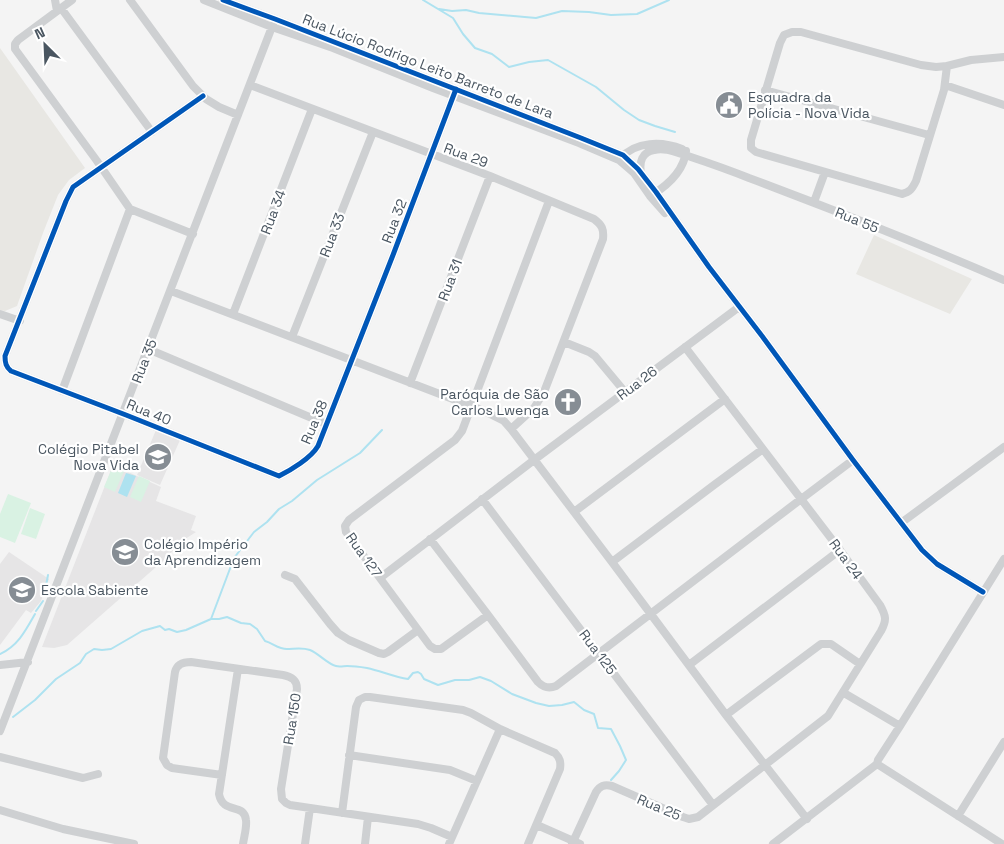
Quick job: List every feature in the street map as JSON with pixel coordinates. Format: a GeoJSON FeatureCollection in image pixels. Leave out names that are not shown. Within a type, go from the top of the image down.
{"type":"FeatureCollection","features":[{"type":"Feature","properties":{"kind":"street"},"geometry":{"type":"LineString","coordinates":[[55,0],[59,9],[152,132]]}},
{"type":"Feature","properties":{"kind":"street"},"geometry":{"type":"LineString","coordinates":[[72,0],[18,40],[15,44],[15,49],[130,209],[193,234]]}},
{"type":"Feature","properties":{"kind":"street"},"geometry":{"type":"LineString","coordinates":[[130,0],[193,86],[219,107],[238,115]]}},
{"type":"Feature","properties":{"kind":"street","name":"Rua Lúcio Rodrigo Leito Barreto de Lara"},"geometry":{"type":"LineString","coordinates":[[204,0],[274,23]]}},
{"type":"Feature","properties":{"kind":"street","name":"Rua Lúcio Rodrigo Leito Barreto de Lara"},"geometry":{"type":"LineString","coordinates":[[224,0],[333,48],[433,88],[455,92],[621,158]]}},
{"type":"Feature","properties":{"kind":"street","name":"Rua 35"},"geometry":{"type":"LineString","coordinates":[[0,731],[274,23]]}},
{"type":"Feature","properties":{"kind":"street"},"geometry":{"type":"LineString","coordinates":[[947,66],[944,90],[916,181],[908,193],[902,194],[825,172],[756,152],[751,148],[750,140],[780,43],[784,35],[792,32],[801,32],[921,65],[936,67],[971,60],[1004,57]]}},
{"type":"Feature","properties":{"kind":"street","name":"Rua 29"},"geometry":{"type":"LineString","coordinates":[[250,85],[490,176],[594,219],[600,224],[604,230],[603,239],[544,392],[532,411],[511,429]]}},
{"type":"Feature","properties":{"kind":"street"},"geometry":{"type":"LineString","coordinates":[[945,85],[1004,105]]}},
{"type":"Feature","properties":{"kind":"street"},"geometry":{"type":"LineString","coordinates":[[765,90],[929,135]]}},
{"type":"Feature","properties":{"kind":"street","name":"Rua 32"},"geometry":{"type":"LineString","coordinates":[[351,360],[455,92]]}},
{"type":"Feature","properties":{"kind":"street"},"geometry":{"type":"LineString","coordinates":[[0,314],[20,321],[69,193],[76,184],[203,96]]}},
{"type":"Feature","properties":{"kind":"street","name":"Rua 34"},"geometry":{"type":"LineString","coordinates":[[233,314],[312,109]]}},
{"type":"Feature","properties":{"kind":"street","name":"Rua 33"},"geometry":{"type":"LineString","coordinates":[[292,337],[373,132]]}},
{"type":"Feature","properties":{"kind":"street"},"geometry":{"type":"LineString","coordinates":[[621,158],[633,149],[655,143],[670,145],[686,153]]}},
{"type":"Feature","properties":{"kind":"street"},"geometry":{"type":"LineString","coordinates":[[640,173],[642,158],[651,151],[659,149],[686,153]]}},
{"type":"Feature","properties":{"kind":"street"},"geometry":{"type":"LineString","coordinates":[[653,194],[669,182],[678,172],[684,163],[686,153]]}},
{"type":"Feature","properties":{"kind":"street","name":"Rua 55"},"geometry":{"type":"LineString","coordinates":[[686,153],[814,202],[1004,280]]}},
{"type":"Feature","properties":{"kind":"street"},"geometry":{"type":"LineString","coordinates":[[621,158],[632,162],[653,194]]}},
{"type":"Feature","properties":{"kind":"street"},"geometry":{"type":"LineString","coordinates":[[621,158],[653,194],[692,244],[922,550],[937,564],[983,592]]}},
{"type":"Feature","properties":{"kind":"street"},"geometry":{"type":"LineString","coordinates":[[814,202],[825,172]]}},
{"type":"Feature","properties":{"kind":"street","name":"Rua 31"},"geometry":{"type":"LineString","coordinates":[[410,383],[490,176]]}},
{"type":"Feature","properties":{"kind":"street"},"geometry":{"type":"LineString","coordinates":[[471,406],[549,201]]}},
{"type":"Feature","properties":{"kind":"street"},"geometry":{"type":"LineString","coordinates":[[62,390],[130,209]]}},
{"type":"Feature","properties":{"kind":"street"},"geometry":{"type":"LineString","coordinates":[[171,291],[498,418],[511,429],[726,715],[807,819]]}},
{"type":"Feature","properties":{"kind":"street","name":"Rua 26"},"geometry":{"type":"LineString","coordinates":[[380,578],[482,499],[740,307]]}},
{"type":"Feature","properties":{"kind":"street","name":"Rua 40"},"geometry":{"type":"LineString","coordinates":[[20,321],[5,356],[6,366],[11,371],[279,476]]}},
{"type":"Feature","properties":{"kind":"street"},"geometry":{"type":"LineString","coordinates":[[564,342],[595,356],[625,392]]}},
{"type":"Feature","properties":{"kind":"street","name":"Rua 24"},"geometry":{"type":"LineString","coordinates":[[685,347],[840,550],[880,605],[886,619],[881,631],[844,693],[824,721],[765,766]]}},
{"type":"Feature","properties":{"kind":"street"},"geometry":{"type":"LineString","coordinates":[[148,349],[326,424]]}},
{"type":"Feature","properties":{"kind":"street","name":"Rua 38"},"geometry":{"type":"LineString","coordinates":[[279,476],[313,454],[318,446],[351,360]]}},
{"type":"Feature","properties":{"kind":"street"},"geometry":{"type":"LineString","coordinates":[[574,512],[725,399]]}},
{"type":"Feature","properties":{"kind":"street","name":"Rua 127"},"geometry":{"type":"LineString","coordinates":[[471,406],[464,428],[458,437],[346,523],[345,529],[430,646],[441,648],[488,614]]}},
{"type":"Feature","properties":{"kind":"street"},"geometry":{"type":"LineString","coordinates":[[901,523],[1004,447]]}},
{"type":"Feature","properties":{"kind":"street"},"geometry":{"type":"LineString","coordinates":[[612,562],[763,450]]}},
{"type":"Feature","properties":{"kind":"street"},"geometry":{"type":"LineString","coordinates":[[430,539],[538,682],[552,688],[853,460]]}},
{"type":"Feature","properties":{"kind":"street","name":"Rua 125"},"geometry":{"type":"LineString","coordinates":[[482,499],[713,805]]}},
{"type":"Feature","properties":{"kind":"street"},"geometry":{"type":"LineString","coordinates":[[689,664],[840,550]]}},
{"type":"Feature","properties":{"kind":"street"},"geometry":{"type":"LineString","coordinates":[[773,844],[877,764],[1004,559]]}},
{"type":"Feature","properties":{"kind":"street"},"geometry":{"type":"LineString","coordinates":[[285,575],[295,579],[338,633],[378,653],[384,654],[388,652],[418,630]]}},
{"type":"Feature","properties":{"kind":"street"},"geometry":{"type":"LineString","coordinates":[[726,715],[821,644],[828,643],[834,646],[860,664]]}},
{"type":"Feature","properties":{"kind":"street"},"geometry":{"type":"LineString","coordinates":[[0,665],[28,662]]}},
{"type":"Feature","properties":{"kind":"street","name":"Rua 150"},"geometry":{"type":"LineString","coordinates":[[222,776],[172,768],[164,761],[163,755],[175,672],[180,664],[187,662],[288,676],[296,683],[297,689],[281,789],[282,799],[286,803],[418,824],[431,828],[451,841]]}},
{"type":"Feature","properties":{"kind":"street"},"geometry":{"type":"LineString","coordinates":[[238,668],[219,794],[220,800],[224,804],[228,807],[239,809],[246,820],[243,844]]}},
{"type":"Feature","properties":{"kind":"street"},"geometry":{"type":"LineString","coordinates":[[844,693],[900,726]]}},
{"type":"Feature","properties":{"kind":"street"},"geometry":{"type":"LineString","coordinates":[[342,812],[356,707],[359,700],[365,697],[463,710],[500,729],[555,753],[559,757],[561,762],[560,769],[528,844]]}},
{"type":"Feature","properties":{"kind":"street"},"geometry":{"type":"LineString","coordinates":[[451,841],[500,729]]}},
{"type":"Feature","properties":{"kind":"street"},"geometry":{"type":"LineString","coordinates":[[958,816],[1004,742]]}},
{"type":"Feature","properties":{"kind":"street"},"geometry":{"type":"LineString","coordinates":[[349,756],[450,770],[477,782]]}},
{"type":"Feature","properties":{"kind":"street"},"geometry":{"type":"LineString","coordinates":[[0,757],[83,778],[98,774]]}},
{"type":"Feature","properties":{"kind":"street"},"geometry":{"type":"LineString","coordinates":[[877,764],[1002,844]]}},
{"type":"Feature","properties":{"kind":"street","name":"Rua 25"},"geometry":{"type":"LineString","coordinates":[[575,843],[600,786],[612,786],[688,819],[698,817],[765,766]]}},
{"type":"Feature","properties":{"kind":"street"},"geometry":{"type":"LineString","coordinates":[[305,844],[310,808]]}},
{"type":"Feature","properties":{"kind":"street"},"geometry":{"type":"LineString","coordinates":[[0,810],[63,829],[134,844]]}},
{"type":"Feature","properties":{"kind":"street"},"geometry":{"type":"LineString","coordinates":[[365,844],[368,817]]}},
{"type":"Feature","properties":{"kind":"street"},"geometry":{"type":"LineString","coordinates":[[537,825],[575,843]]}},
{"type":"Feature","properties":{"kind":"shaded area"},"geometry":{"type":"Polygon","coordinates":[[[0,48],[85,168],[69,180],[58,195],[17,306],[5,311],[0,310],[0,48]]]}},
{"type":"Feature","properties":{"kind":"shaded area"},"geometry":{"type":"Polygon","coordinates":[[[874,235],[972,279],[950,314],[856,274],[874,235]]]}},
{"type":"Feature","properties":{"kind":"shaded area","name":"Colégio Pitabel Nova Vida"},"geometry":{"type":"Polygon","coordinates":[[[156,430],[180,440],[160,485],[137,475],[156,430]]]}},
{"type":"Feature","properties":{"kind":"shaded area","name":"Colégio Império da Aprendizagem"},"geometry":{"type":"Polygon","coordinates":[[[113,465],[161,487],[156,501],[196,516],[191,530],[196,532],[182,541],[164,560],[67,645],[54,648],[42,647],[113,465]]]}},
{"type":"Feature","properties":{"kind":"shaded area","name":"Escola Sabiente"},"geometry":{"type":"Polygon","coordinates":[[[9,552],[49,579],[41,601],[31,613],[26,610],[0,645],[0,564],[9,552]]]}},
{"type":"Feature","properties":{"kind":"green space"},"geometry":{"type":"Polygon","coordinates":[[[113,466],[124,471],[115,492],[104,487],[113,466]]]}},
{"type":"Feature","properties":{"kind":"green space"},"geometry":{"type":"Polygon","coordinates":[[[139,476],[150,481],[141,502],[130,497],[139,476]]]}},
{"type":"Feature","properties":{"kind":"green space"},"geometry":{"type":"Polygon","coordinates":[[[8,494],[31,503],[15,543],[0,537],[0,514],[8,494]]]}},
{"type":"Feature","properties":{"kind":"green space"},"geometry":{"type":"Polygon","coordinates":[[[30,508],[45,514],[36,539],[21,534],[30,508]]]}},
{"type":"Feature","properties":{"kind":"water"},"geometry":{"type":"Polygon","coordinates":[[[126,473],[136,476],[127,497],[118,493],[126,473]]]}},
{"type":"Feature","properties":{"kind":"waterway"},"geometry":{"type":"LineString","coordinates":[[423,0],[453,18],[475,48],[492,54],[509,67],[548,60],[596,87],[639,120],[675,132]]}},
{"type":"Feature","properties":{"kind":"waterway"},"geometry":{"type":"LineString","coordinates":[[439,9],[536,18],[562,11],[611,15],[637,14],[669,0]]}},
{"type":"Feature","properties":{"kind":"waterway"},"geometry":{"type":"LineString","coordinates":[[211,619],[234,558],[254,532],[279,509],[292,501],[317,480],[360,453],[382,430]]}},
{"type":"Feature","properties":{"kind":"waterway"},"geometry":{"type":"LineString","coordinates":[[44,596],[48,575]]}},
{"type":"Feature","properties":{"kind":"waterway"},"geometry":{"type":"LineString","coordinates":[[36,611],[43,601]]}},
{"type":"Feature","properties":{"kind":"waterway"},"geometry":{"type":"LineString","coordinates":[[0,654],[17,642],[35,614]]}},
{"type":"Feature","properties":{"kind":"waterway"},"geometry":{"type":"LineString","coordinates":[[13,717],[35,700],[56,679],[80,663],[86,654],[94,649],[111,649],[142,631],[160,626],[165,630],[169,629],[177,632],[211,619],[227,617],[241,623],[250,624],[257,629],[265,641],[278,647],[310,650],[336,666],[367,668],[408,679],[413,673],[418,672],[424,679],[438,685],[455,680],[469,680],[480,677],[491,681],[512,694],[536,703],[549,706],[574,702],[584,710],[594,714],[598,728],[611,729],[620,746],[626,760],[611,780]]}},
{"type":"Feature","properties":{"kind":"cycle path"},"geometry":{"type":"LineString","coordinates":[[223,0],[623,155],[638,169],[656,192],[709,267],[922,550],[937,564],[983,592]]}},
{"type":"Feature","properties":{"kind":"cycle path"},"geometry":{"type":"LineString","coordinates":[[203,96],[73,187],[5,356],[6,363],[11,371],[279,476],[306,459],[318,446],[456,89]]}},
{"type":"Feature","properties":{"kind":"place","name":"Esquadra da Polícia - Nova Vida"},"geometry":{"type":"Point","coordinates":[729,105]}},
{"type":"Feature","properties":{"kind":"place","name":"Paróquia de São Carlos Lwenga"},"geometry":{"type":"Point","coordinates":[568,402]}},
{"type":"Feature","properties":{"kind":"place","name":"Colégio Pitabel Nova Vida"},"geometry":{"type":"Point","coordinates":[158,457]}},
{"type":"Feature","properties":{"kind":"place","name":"Colégio Império da Aprendizagem"},"geometry":{"type":"Point","coordinates":[125,552]}},
{"type":"Feature","properties":{"kind":"place","name":"Escola Sabiente"},"geometry":{"type":"Point","coordinates":[22,590]}}]}
